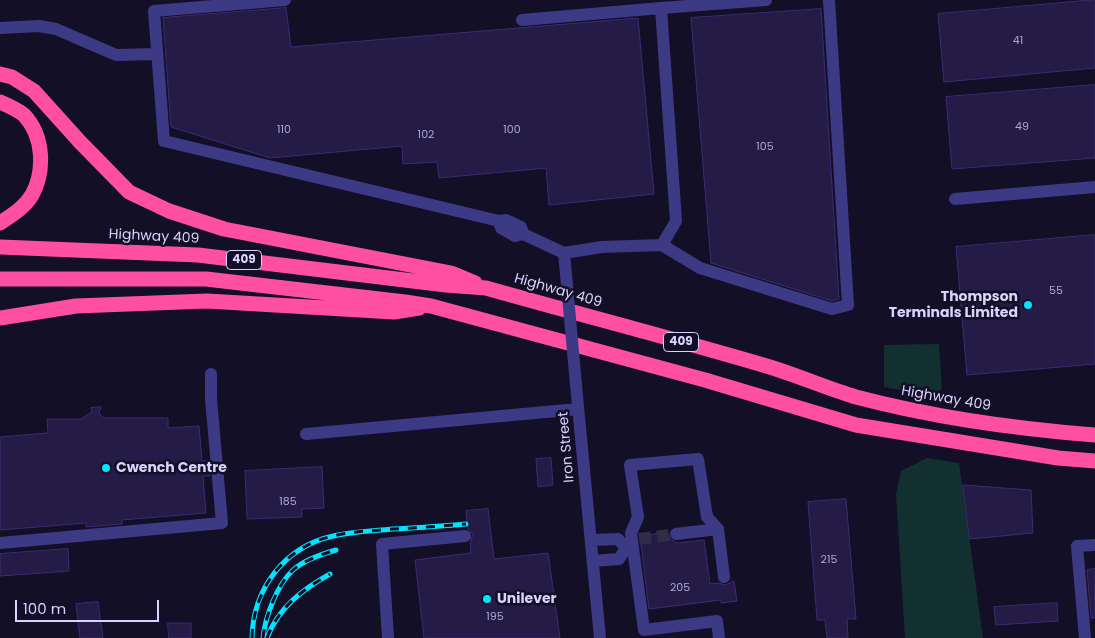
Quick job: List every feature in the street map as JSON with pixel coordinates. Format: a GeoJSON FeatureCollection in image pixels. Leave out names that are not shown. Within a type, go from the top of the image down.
{"type":"FeatureCollection","features":[{"type":"Feature","properties":{"kind":"highway"},"geometry":{"type":"LineString","coordinates":[[0,74],[12,77],[34,91],[129,192],[169,212],[224,229],[450,273],[486,288]]}},
{"type":"Feature","properties":{"kind":"highway"},"geometry":{"type":"LineString","coordinates":[[0,102],[24,115],[34,131],[41,151],[40,175],[32,195],[18,212],[0,223]]}},
{"type":"Feature","properties":{"kind":"highway","name":"Highway 409"},"geometry":{"type":"LineString","coordinates":[[0,247],[198,255],[446,285],[486,288],[765,366],[874,402],[977,422],[1061,433],[1095,435]]}},
{"type":"Feature","properties":{"kind":"highway","name":"409"},"geometry":{"type":"LineString","coordinates":[[0,279],[206,279],[431,306],[705,380],[856,425],[1058,458],[1095,461]]}},
{"type":"Feature","properties":{"kind":"highway"},"geometry":{"type":"LineString","coordinates":[[0,318],[76,306],[207,301],[394,312],[431,306]]}},
{"type":"Feature","properties":{"kind":"street"},"geometry":{"type":"LineString","coordinates":[[285,0],[154,11],[164,141],[499,222],[506,220],[521,227],[523,234],[564,253],[602,247],[662,245],[700,268],[832,309],[848,305],[829,0]]}},
{"type":"Feature","properties":{"kind":"street"},"geometry":{"type":"LineString","coordinates":[[522,20],[766,0]]}},
{"type":"Feature","properties":{"kind":"street"},"geometry":{"type":"LineString","coordinates":[[661,8],[676,221],[662,245]]}},
{"type":"Feature","properties":{"kind":"street"},"geometry":{"type":"LineString","coordinates":[[0,28],[39,26],[56,29],[116,55],[157,54]]}},
{"type":"Feature","properties":{"kind":"street"},"geometry":{"type":"LineString","coordinates":[[955,200],[1095,186]]}},
{"type":"Feature","properties":{"kind":"street","name":"Iron Street"},"geometry":{"type":"LineString","coordinates":[[564,253],[600,638]]}},
{"type":"Feature","properties":{"kind":"street"},"geometry":{"type":"LineString","coordinates":[[0,543],[222,523],[211,399],[211,374]]}},
{"type":"Feature","properties":{"kind":"street"},"geometry":{"type":"LineString","coordinates":[[306,434],[578,409]]}},
{"type":"Feature","properties":{"kind":"street"},"geometry":{"type":"LineString","coordinates":[[719,638],[718,621],[644,630],[631,533],[638,517],[630,465],[698,459],[707,516],[718,529],[724,577]]}},
{"type":"Feature","properties":{"kind":"street"},"geometry":{"type":"LineString","coordinates":[[676,534],[718,529]]}},
{"type":"Feature","properties":{"kind":"street"},"geometry":{"type":"LineString","coordinates":[[388,638],[382,544],[465,536]]}},
{"type":"Feature","properties":{"kind":"street"},"geometry":{"type":"LineString","coordinates":[[591,540],[618,539],[633,544]]}},
{"type":"Feature","properties":{"kind":"street"},"geometry":{"type":"LineString","coordinates":[[592,561],[618,559],[633,544]]}},
{"type":"Feature","properties":{"kind":"street"},"geometry":{"type":"LineString","coordinates":[[1085,638],[1077,546],[1095,546]]}},
{"type":"Feature","properties":{"kind":"green space"},"geometry":{"type":"Polygon","coordinates":[[[939,344],[942,389],[933,396],[884,387],[884,345],[939,344]]]}},
{"type":"Feature","properties":{"kind":"green space"},"geometry":{"type":"Polygon","coordinates":[[[927,458],[959,463],[983,638],[905,638],[896,494],[901,471],[927,458]]]}},
{"type":"Feature","properties":{"kind":"building"},"geometry":{"type":"Polygon","coordinates":[[[1095,0],[1095,68],[944,82],[938,14],[1095,0]]]}},
{"type":"Feature","properties":{"kind":"building"},"geometry":{"type":"Polygon","coordinates":[[[286,8],[291,47],[638,18],[654,194],[549,205],[546,168],[439,178],[437,162],[403,164],[402,146],[270,158],[171,127],[163,18],[286,8]]]}},
{"type":"Feature","properties":{"kind":"building"},"geometry":{"type":"Polygon","coordinates":[[[821,9],[839,299],[832,301],[711,263],[691,18],[821,9]]]}},
{"type":"Feature","properties":{"kind":"building"},"geometry":{"type":"Polygon","coordinates":[[[1095,85],[1095,158],[952,169],[946,97],[1095,85]]]}},
{"type":"Feature","properties":{"kind":"building","name":"Thompson Terminals Limited"},"geometry":{"type":"Polygon","coordinates":[[[1095,235],[1095,364],[967,375],[956,247],[1095,235]]]}},
{"type":"Feature","properties":{"kind":"building","name":"Cwench Centre"},"geometry":{"type":"Polygon","coordinates":[[[101,407],[99,413],[104,418],[168,418],[168,428],[199,426],[202,461],[208,460],[210,476],[203,476],[206,513],[122,520],[122,524],[86,527],[86,523],[0,530],[0,437],[48,433],[47,419],[81,419],[92,412],[91,408],[101,407]]]}},
{"type":"Feature","properties":{"kind":"building"},"geometry":{"type":"Polygon","coordinates":[[[551,458],[553,485],[538,487],[536,459],[551,458]]]}},
{"type":"Feature","properties":{"kind":"building"},"geometry":{"type":"Polygon","coordinates":[[[322,467],[324,508],[302,509],[302,517],[247,519],[245,471],[322,467]]]}},
{"type":"Feature","properties":{"kind":"building"},"geometry":{"type":"Polygon","coordinates":[[[963,485],[1031,490],[1033,533],[970,539],[963,485]]]}},
{"type":"Feature","properties":{"kind":"building"},"geometry":{"type":"Polygon","coordinates":[[[846,499],[856,619],[847,619],[848,638],[827,638],[825,620],[817,620],[808,502],[846,499]]]}},
{"type":"Feature","properties":{"kind":"building","name":"Unilever"},"geometry":{"type":"Polygon","coordinates":[[[488,509],[494,559],[548,553],[560,638],[424,638],[415,560],[471,553],[470,542],[473,535],[468,529],[466,511],[488,509]]]}},
{"type":"Feature","properties":{"kind":"building"},"geometry":{"type":"Polygon","coordinates":[[[668,533],[670,539],[677,543],[704,540],[710,584],[719,583],[725,585],[734,581],[737,601],[721,603],[721,600],[649,609],[640,536],[668,533]]]}},
{"type":"Feature","properties":{"kind":"building"},"geometry":{"type":"Polygon","coordinates":[[[68,549],[69,571],[0,576],[0,554],[68,549]]]}},
{"type":"Feature","properties":{"kind":"building"},"geometry":{"type":"Polygon","coordinates":[[[1095,569],[1095,618],[1091,618],[1087,570],[1095,569]]]}},
{"type":"Feature","properties":{"kind":"building"},"geometry":{"type":"Polygon","coordinates":[[[98,602],[103,638],[80,638],[76,604],[98,602]]]}},
{"type":"Feature","properties":{"kind":"building"},"geometry":{"type":"Polygon","coordinates":[[[1057,603],[1058,621],[996,625],[994,607],[1057,603]]]}},
{"type":"Feature","properties":{"kind":"building"},"geometry":{"type":"Polygon","coordinates":[[[168,623],[191,623],[191,638],[169,638],[168,623]]]}},
{"type":"Feature","properties":{"kind":"tunnel"},"geometry":{"type":"LineString","coordinates":[[639,539],[676,534]]}},
{"type":"Feature","properties":{"kind":"railway"},"geometry":{"type":"LineString","coordinates":[[252,638],[258,603],[274,573],[286,560],[315,542],[348,533],[466,524]]}},
{"type":"Feature","properties":{"kind":"railway"},"geometry":{"type":"LineString","coordinates":[[263,638],[266,621],[273,602],[287,576],[302,564],[336,550]]}},
{"type":"Feature","properties":{"kind":"railway"},"geometry":{"type":"LineString","coordinates":[[267,638],[278,617],[292,600],[330,574]]}},
{"type":"Feature","properties":{"kind":"place","name":"Thompson Terminals Limited"},"geometry":{"type":"Point","coordinates":[1028,305]}},
{"type":"Feature","properties":{"kind":"place","name":"Cwench Centre"},"geometry":{"type":"Point","coordinates":[106,468]}},
{"type":"Feature","properties":{"kind":"place","name":"Unilever"},"geometry":{"type":"Point","coordinates":[487,599]}}]}
